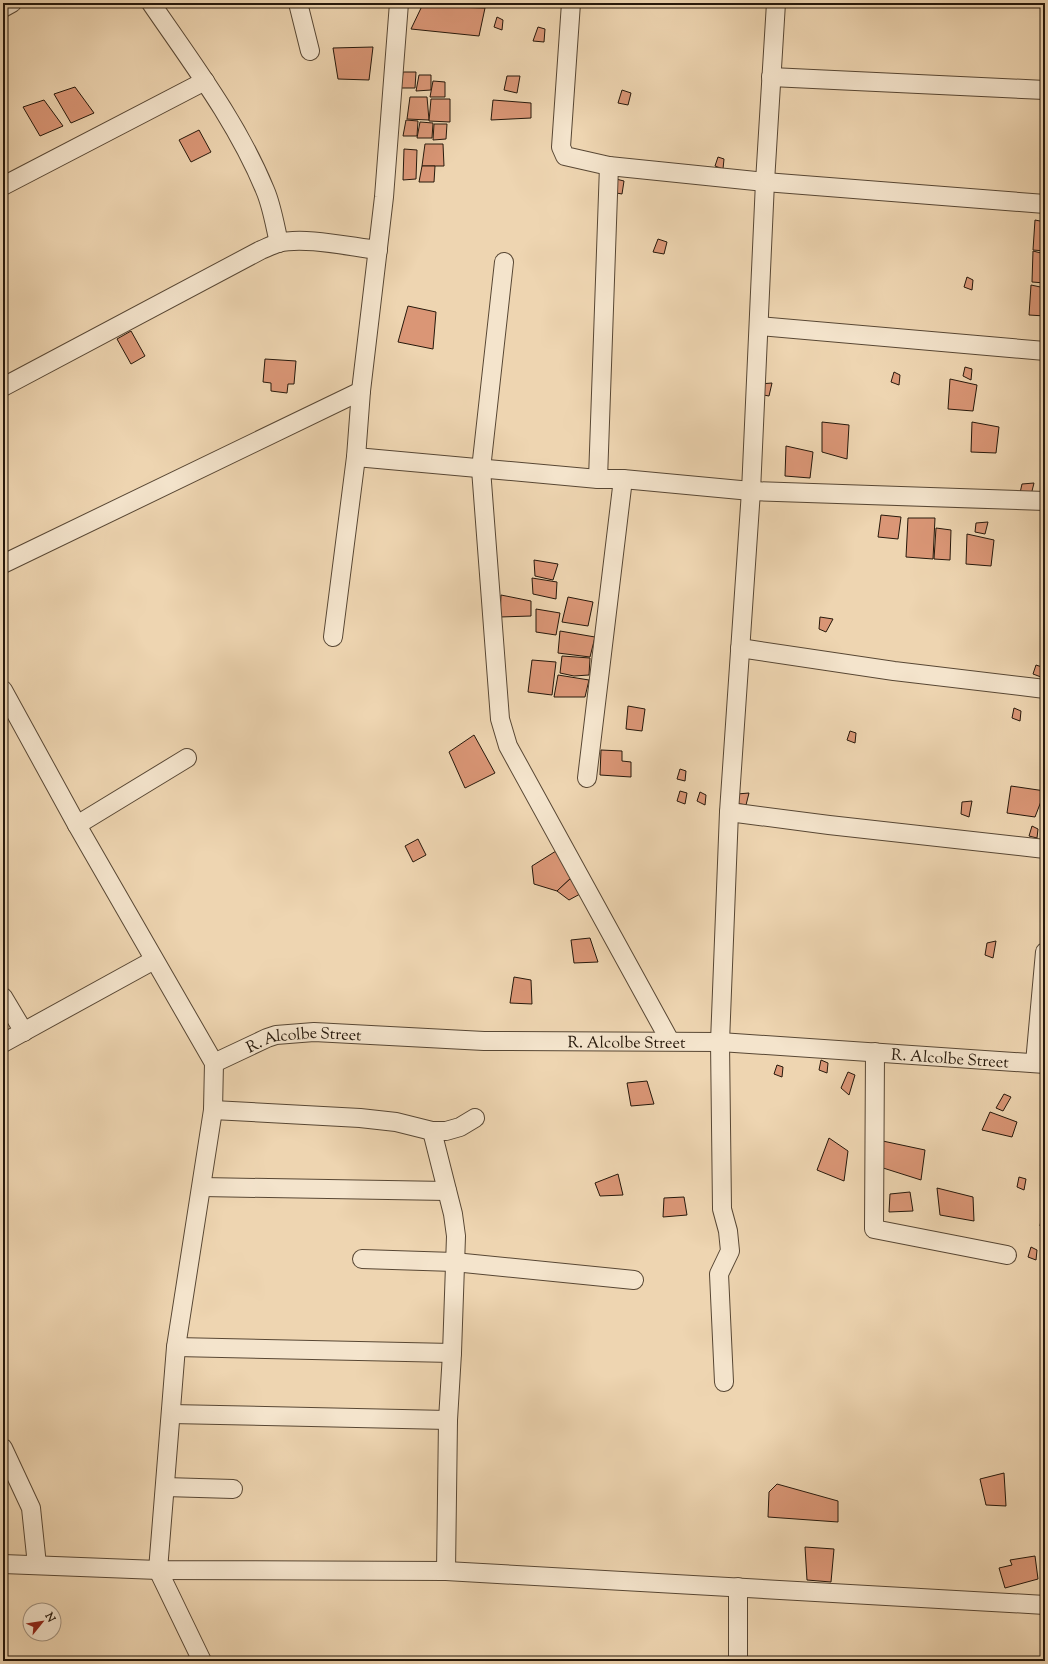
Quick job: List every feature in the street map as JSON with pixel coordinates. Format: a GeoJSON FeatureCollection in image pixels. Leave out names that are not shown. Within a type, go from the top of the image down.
{"type":"FeatureCollection","features":[{"type":"Feature","properties":{"kind":"street"},"geometry":{"type":"LineString","coordinates":[[3,8],[12,3]]}},
{"type":"Feature","properties":{"kind":"street"},"geometry":{"type":"LineString","coordinates":[[151,3],[205,81],[246,149],[266,191],[279,243]]}},
{"type":"Feature","properties":{"kind":"street"},"geometry":{"type":"LineString","coordinates":[[298,3],[310,51]]}},
{"type":"Feature","properties":{"kind":"street"},"geometry":{"type":"LineString","coordinates":[[332,638],[356,457],[361,391],[384,197],[399,3]]}},
{"type":"Feature","properties":{"kind":"street"},"geometry":{"type":"LineString","coordinates":[[571,3],[561,147],[565,156],[609,166],[765,182],[1045,204]]}},
{"type":"Feature","properties":{"kind":"street"},"geometry":{"type":"LineString","coordinates":[[724,1382],[719,1274],[730,1251],[728,1231],[722,1209],[720,1042],[729,812],[752,491],[765,182],[776,3]]}},
{"type":"Feature","properties":{"kind":"street"},"geometry":{"type":"LineString","coordinates":[[771,78],[1045,90]]}},
{"type":"Feature","properties":{"kind":"street"},"geometry":{"type":"LineString","coordinates":[[3,186],[205,81]]}},
{"type":"Feature","properties":{"kind":"street"},"geometry":{"type":"LineString","coordinates":[[598,479],[609,166]]}},
{"type":"Feature","properties":{"kind":"street"},"geometry":{"type":"LineString","coordinates":[[3,387],[261,250],[279,243],[297,241],[316,242],[378,250]]}},
{"type":"Feature","properties":{"kind":"street"},"geometry":{"type":"LineString","coordinates":[[504,262],[481,469],[500,719],[508,746],[670,1041]]}},
{"type":"Feature","properties":{"kind":"street"},"geometry":{"type":"LineString","coordinates":[[759,326],[1045,351]]}},
{"type":"Feature","properties":{"kind":"street"},"geometry":{"type":"LineString","coordinates":[[3,564],[361,391]]}},
{"type":"Feature","properties":{"kind":"street"},"geometry":{"type":"LineString","coordinates":[[356,457],[481,469],[598,479],[623,479],[752,491],[1045,501]]}},
{"type":"Feature","properties":{"kind":"street"},"geometry":{"type":"LineString","coordinates":[[587,778],[623,479]]}},
{"type":"Feature","properties":{"kind":"street"},"geometry":{"type":"LineString","coordinates":[[740,648],[894,672],[1045,689]]}},
{"type":"Feature","properties":{"kind":"street"},"geometry":{"type":"LineString","coordinates":[[3,690],[77,824],[214,1063],[213,1110],[176,1347],[158,1570],[202,1661]]}},
{"type":"Feature","properties":{"kind":"street"},"geometry":{"type":"LineString","coordinates":[[77,824],[187,758]]}},
{"type":"Feature","properties":{"kind":"street"},"geometry":{"type":"LineString","coordinates":[[729,812],[828,825],[1045,849]]}},
{"type":"Feature","properties":{"kind":"street"},"geometry":{"type":"LineString","coordinates":[[1040,1063],[1045,952]]}},
{"type":"Feature","properties":{"kind":"street"},"geometry":{"type":"LineString","coordinates":[[3,1043],[154,960]]}},
{"type":"Feature","properties":{"kind":"street"},"geometry":{"type":"LineString","coordinates":[[3,997],[24,1032]]}},
{"type":"Feature","properties":{"kind":"street","name":"R. Alcolbe Street"},"geometry":{"type":"LineString","coordinates":[[214,1063],[276,1035],[314,1032],[484,1042],[720,1042],[1040,1063]]}},
{"type":"Feature","properties":{"kind":"street"},"geometry":{"type":"LineString","coordinates":[[875,1052],[874,1229],[1007,1255]]}},
{"type":"Feature","properties":{"kind":"street"},"geometry":{"type":"LineString","coordinates":[[213,1110],[360,1118],[396,1122],[432,1131],[446,1131],[460,1127],[475,1118]]}},
{"type":"Feature","properties":{"kind":"street"},"geometry":{"type":"LineString","coordinates":[[432,1131],[453,1214],[456,1236],[448,1420],[446,1571]]}},
{"type":"Feature","properties":{"kind":"street"},"geometry":{"type":"LineString","coordinates":[[202,1187],[447,1191]]}},
{"type":"Feature","properties":{"kind":"street"},"geometry":{"type":"LineString","coordinates":[[362,1259],[454,1262],[634,1280]]}},
{"type":"Feature","properties":{"kind":"street"},"geometry":{"type":"LineString","coordinates":[[176,1347],[452,1353]]}},
{"type":"Feature","properties":{"kind":"street"},"geometry":{"type":"LineString","coordinates":[[171,1414],[448,1420]]}},
{"type":"Feature","properties":{"kind":"street"},"geometry":{"type":"LineString","coordinates":[[3,1448],[31,1508],[37,1565]]}},
{"type":"Feature","properties":{"kind":"street"},"geometry":{"type":"LineString","coordinates":[[165,1487],[233,1489]]}},
{"type":"Feature","properties":{"kind":"street"},"geometry":{"type":"LineString","coordinates":[[3,1564],[158,1570],[446,1571],[1045,1605]]}},
{"type":"Feature","properties":{"kind":"street"},"geometry":{"type":"LineString","coordinates":[[738,1587],[738,1661]]}},
{"type":"Feature","properties":{"kind":"building"},"geometry":{"type":"Polygon","coordinates":[[[422,6],[485,8],[479,36],[411,29],[422,6]]]}},
{"type":"Feature","properties":{"kind":"building"},"geometry":{"type":"Polygon","coordinates":[[[497,17],[503,20],[502,30],[494,27],[497,17]]]}},
{"type":"Feature","properties":{"kind":"building"},"geometry":{"type":"Polygon","coordinates":[[[538,27],[545,29],[544,42],[533,41],[538,27]]]}},
{"type":"Feature","properties":{"kind":"building"},"geometry":{"type":"Polygon","coordinates":[[[373,47],[369,80],[338,79],[333,48],[373,47]]]}},
{"type":"Feature","properties":{"kind":"building"},"geometry":{"type":"Polygon","coordinates":[[[403,72],[416,72],[415,88],[401,88],[403,72]]]}},
{"type":"Feature","properties":{"kind":"building"},"geometry":{"type":"Polygon","coordinates":[[[419,75],[431,75],[431,90],[416,91],[419,75]]]}},
{"type":"Feature","properties":{"kind":"building"},"geometry":{"type":"Polygon","coordinates":[[[507,76],[520,76],[517,93],[504,90],[507,76]]]}},
{"type":"Feature","properties":{"kind":"building"},"geometry":{"type":"Polygon","coordinates":[[[433,81],[445,82],[445,97],[430,97],[433,81]]]}},
{"type":"Feature","properties":{"kind":"building"},"geometry":{"type":"Polygon","coordinates":[[[75,87],[94,113],[71,123],[54,94],[75,87]]]}},
{"type":"Feature","properties":{"kind":"building"},"geometry":{"type":"Polygon","coordinates":[[[622,90],[631,93],[628,105],[618,103],[622,90]]]}},
{"type":"Feature","properties":{"kind":"building"},"geometry":{"type":"Polygon","coordinates":[[[410,97],[427,97],[429,120],[407,119],[410,97]]]}},
{"type":"Feature","properties":{"kind":"building"},"geometry":{"type":"Polygon","coordinates":[[[431,99],[450,99],[450,122],[429,121],[431,99]]]}},
{"type":"Feature","properties":{"kind":"building"},"geometry":{"type":"Polygon","coordinates":[[[44,100],[63,126],[40,136],[23,107],[44,100]]]}},
{"type":"Feature","properties":{"kind":"building"},"geometry":{"type":"Polygon","coordinates":[[[493,100],[531,103],[531,118],[491,120],[493,100]]]}},
{"type":"Feature","properties":{"kind":"building"},"geometry":{"type":"Polygon","coordinates":[[[406,120],[418,121],[417,136],[403,136],[406,120]]]}},
{"type":"Feature","properties":{"kind":"building"},"geometry":{"type":"Polygon","coordinates":[[[420,122],[433,123],[432,138],[417,138],[420,122]]]}},
{"type":"Feature","properties":{"kind":"building"},"geometry":{"type":"Polygon","coordinates":[[[434,124],[447,124],[446,139],[433,140],[434,124]]]}},
{"type":"Feature","properties":{"kind":"building"},"geometry":{"type":"Polygon","coordinates":[[[199,130],[211,152],[191,162],[179,140],[199,130]]]}},
{"type":"Feature","properties":{"kind":"building"},"geometry":{"type":"Polygon","coordinates":[[[425,144],[443,144],[444,166],[422,166],[425,144]]]}},
{"type":"Feature","properties":{"kind":"building"},"geometry":{"type":"Polygon","coordinates":[[[404,149],[417,150],[416,179],[403,180],[404,149]]]}},
{"type":"Feature","properties":{"kind":"building"},"geometry":{"type":"Polygon","coordinates":[[[718,157],[724,159],[723,169],[715,166],[718,157]]]}},
{"type":"Feature","properties":{"kind":"building"},"geometry":{"type":"Polygon","coordinates":[[[422,166],[435,166],[434,182],[419,182],[422,166]]]}},
{"type":"Feature","properties":{"kind":"building"},"geometry":{"type":"Polygon","coordinates":[[[616,179],[624,181],[622,194],[611,192],[616,179]]]}},
{"type":"Feature","properties":{"kind":"building"},"geometry":{"type":"Polygon","coordinates":[[[1035,220],[1045,222],[1045,251],[1033,250],[1035,220]]]}},
{"type":"Feature","properties":{"kind":"building"},"geometry":{"type":"Polygon","coordinates":[[[658,239],[667,242],[664,254],[653,252],[658,239]]]}},
{"type":"Feature","properties":{"kind":"building"},"geometry":{"type":"Polygon","coordinates":[[[1033,251],[1045,254],[1045,283],[1032,282],[1033,251]]]}},
{"type":"Feature","properties":{"kind":"building"},"geometry":{"type":"Polygon","coordinates":[[[967,277],[973,280],[972,290],[964,287],[967,277]]]}},
{"type":"Feature","properties":{"kind":"building"},"geometry":{"type":"Polygon","coordinates":[[[1031,285],[1045,288],[1045,316],[1029,315],[1031,285]]]}},
{"type":"Feature","properties":{"kind":"building"},"geometry":{"type":"Polygon","coordinates":[[[408,306],[436,312],[433,349],[398,342],[408,306]]]}},
{"type":"Feature","properties":{"kind":"building"},"geometry":{"type":"Polygon","coordinates":[[[131,331],[145,356],[131,364],[117,339],[131,331]]]}},
{"type":"Feature","properties":{"kind":"building"},"geometry":{"type":"Polygon","coordinates":[[[265,359],[296,361],[294,384],[288,384],[287,393],[271,391],[271,383],[263,382],[265,359]]]}},
{"type":"Feature","properties":{"kind":"building"},"geometry":{"type":"Polygon","coordinates":[[[965,367],[972,369],[971,380],[963,376],[965,367]]]}},
{"type":"Feature","properties":{"kind":"building"},"geometry":{"type":"Polygon","coordinates":[[[894,372],[900,375],[899,385],[891,382],[894,372]]]}},
{"type":"Feature","properties":{"kind":"building"},"geometry":{"type":"Polygon","coordinates":[[[950,379],[977,385],[973,411],[948,409],[950,379]]]}},
{"type":"Feature","properties":{"kind":"building"},"geometry":{"type":"Polygon","coordinates":[[[772,383],[769,396],[758,394],[759,384],[772,383]]]}},
{"type":"Feature","properties":{"kind":"building"},"geometry":{"type":"Polygon","coordinates":[[[822,422],[849,425],[847,459],[822,452],[822,422]]]}},
{"type":"Feature","properties":{"kind":"building"},"geometry":{"type":"Polygon","coordinates":[[[972,422],[999,427],[996,453],[971,452],[972,422]]]}},
{"type":"Feature","properties":{"kind":"building"},"geometry":{"type":"Polygon","coordinates":[[[786,446],[813,452],[810,478],[785,476],[786,446]]]}},
{"type":"Feature","properties":{"kind":"building"},"geometry":{"type":"Polygon","coordinates":[[[1034,483],[1031,495],[1020,493],[1022,484],[1034,483]]]}},
{"type":"Feature","properties":{"kind":"building"},"geometry":{"type":"Polygon","coordinates":[[[881,515],[901,517],[898,539],[878,537],[881,515]]]}},
{"type":"Feature","properties":{"kind":"building"},"geometry":{"type":"Polygon","coordinates":[[[908,518],[935,518],[933,559],[906,557],[908,518]]]}},
{"type":"Feature","properties":{"kind":"building"},"geometry":{"type":"Polygon","coordinates":[[[988,522],[985,534],[975,532],[976,523],[988,522]]]}},
{"type":"Feature","properties":{"kind":"building"},"geometry":{"type":"Polygon","coordinates":[[[936,528],[951,530],[950,560],[934,559],[936,528]]]}},
{"type":"Feature","properties":{"kind":"building"},"geometry":{"type":"Polygon","coordinates":[[[967,534],[994,540],[991,566],[966,564],[967,534]]]}},
{"type":"Feature","properties":{"kind":"building"},"geometry":{"type":"Polygon","coordinates":[[[534,560],[558,564],[553,580],[535,576],[534,560]]]}},
{"type":"Feature","properties":{"kind":"building"},"geometry":{"type":"Polygon","coordinates":[[[532,578],[557,582],[556,599],[533,594],[532,578]]]}},
{"type":"Feature","properties":{"kind":"building"},"geometry":{"type":"Polygon","coordinates":[[[501,595],[531,601],[531,616],[500,617],[501,595]]]}},
{"type":"Feature","properties":{"kind":"building"},"geometry":{"type":"Polygon","coordinates":[[[568,597],[593,602],[588,626],[562,622],[568,597]]]}},
{"type":"Feature","properties":{"kind":"building"},"geometry":{"type":"Polygon","coordinates":[[[536,609],[560,613],[556,635],[536,632],[536,609]]]}},
{"type":"Feature","properties":{"kind":"building"},"geometry":{"type":"Polygon","coordinates":[[[820,617],[833,619],[826,632],[819,629],[820,617]]]}},
{"type":"Feature","properties":{"kind":"building"},"geometry":{"type":"Polygon","coordinates":[[[560,631],[595,637],[590,657],[558,653],[560,631]]]}},
{"type":"Feature","properties":{"kind":"building"},"geometry":{"type":"Polygon","coordinates":[[[562,656],[590,658],[589,675],[574,676],[560,673],[562,656]]]}},
{"type":"Feature","properties":{"kind":"building"},"geometry":{"type":"Polygon","coordinates":[[[532,660],[556,662],[552,695],[528,692],[532,660]]]}},
{"type":"Feature","properties":{"kind":"building"},"geometry":{"type":"Polygon","coordinates":[[[1036,665],[1042,667],[1041,677],[1033,674],[1036,665]]]}},
{"type":"Feature","properties":{"kind":"building"},"geometry":{"type":"Polygon","coordinates":[[[558,675],[589,680],[585,697],[554,697],[558,675]]]}},
{"type":"Feature","properties":{"kind":"building"},"geometry":{"type":"Polygon","coordinates":[[[628,706],[645,709],[642,731],[626,729],[628,706]]]}},
{"type":"Feature","properties":{"kind":"building"},"geometry":{"type":"Polygon","coordinates":[[[1014,708],[1021,711],[1020,721],[1012,718],[1014,708]]]}},
{"type":"Feature","properties":{"kind":"building"},"geometry":{"type":"Polygon","coordinates":[[[850,731],[856,733],[855,743],[847,740],[850,731]]]}},
{"type":"Feature","properties":{"kind":"building"},"geometry":{"type":"Polygon","coordinates":[[[474,735],[495,773],[465,788],[449,752],[474,735]]]}},
{"type":"Feature","properties":{"kind":"building"},"geometry":{"type":"Polygon","coordinates":[[[601,750],[622,751],[622,761],[631,762],[631,777],[600,775],[601,750]]]}},
{"type":"Feature","properties":{"kind":"building"},"geometry":{"type":"Polygon","coordinates":[[[680,769],[686,771],[685,781],[677,779],[680,769]]]}},
{"type":"Feature","properties":{"kind":"building"},"geometry":{"type":"Polygon","coordinates":[[[1011,786],[1045,791],[1035,817],[1007,813],[1011,786]]]}},
{"type":"Feature","properties":{"kind":"building"},"geometry":{"type":"Polygon","coordinates":[[[680,791],[687,793],[685,804],[677,801],[680,791]]]}},
{"type":"Feature","properties":{"kind":"building"},"geometry":{"type":"Polygon","coordinates":[[[700,792],[706,795],[705,805],[697,801],[700,792]]]}},
{"type":"Feature","properties":{"kind":"building"},"geometry":{"type":"Polygon","coordinates":[[[749,793],[746,805],[735,803],[737,794],[749,793]]]}},
{"type":"Feature","properties":{"kind":"building"},"geometry":{"type":"Polygon","coordinates":[[[972,801],[969,817],[961,814],[962,802],[972,801]]]}},
{"type":"Feature","properties":{"kind":"building"},"geometry":{"type":"Polygon","coordinates":[[[1032,826],[1038,829],[1037,838],[1029,836],[1032,826]]]}},
{"type":"Feature","properties":{"kind":"building"},"geometry":{"type":"Polygon","coordinates":[[[418,839],[426,855],[413,862],[405,846],[418,839]]]}},
{"type":"Feature","properties":{"kind":"building"},"geometry":{"type":"Polygon","coordinates":[[[556,851],[571,878],[557,891],[534,884],[532,866],[556,851]]]}},
{"type":"Feature","properties":{"kind":"building"},"geometry":{"type":"Polygon","coordinates":[[[571,878],[580,894],[569,900],[557,891],[571,878]]]}},
{"type":"Feature","properties":{"kind":"building"},"geometry":{"type":"Polygon","coordinates":[[[590,938],[598,962],[574,963],[571,940],[590,938]]]}},
{"type":"Feature","properties":{"kind":"building"},"geometry":{"type":"Polygon","coordinates":[[[996,941],[993,958],[985,955],[987,943],[996,941]]]}},
{"type":"Feature","properties":{"kind":"building"},"geometry":{"type":"Polygon","coordinates":[[[514,977],[531,980],[532,1004],[510,1003],[514,977]]]}},
{"type":"Feature","properties":{"kind":"building"},"geometry":{"type":"Polygon","coordinates":[[[821,1060],[828,1063],[827,1073],[819,1070],[821,1060]]]}},
{"type":"Feature","properties":{"kind":"building"},"geometry":{"type":"Polygon","coordinates":[[[777,1065],[783,1067],[782,1077],[774,1074],[777,1065]]]}},
{"type":"Feature","properties":{"kind":"building"},"geometry":{"type":"Polygon","coordinates":[[[848,1072],[855,1075],[849,1095],[841,1088],[848,1072]]]}},
{"type":"Feature","properties":{"kind":"building"},"geometry":{"type":"Polygon","coordinates":[[[647,1081],[654,1104],[631,1106],[627,1083],[647,1081]]]}},
{"type":"Feature","properties":{"kind":"building"},"geometry":{"type":"Polygon","coordinates":[[[1004,1094],[1011,1097],[1003,1111],[996,1108],[1004,1094]]]}},
{"type":"Feature","properties":{"kind":"building"},"geometry":{"type":"Polygon","coordinates":[[[990,1112],[1017,1122],[1012,1137],[982,1130],[990,1112]]]}},
{"type":"Feature","properties":{"kind":"building"},"geometry":{"type":"Polygon","coordinates":[[[829,1138],[848,1151],[844,1181],[817,1170],[829,1138]]]}},
{"type":"Feature","properties":{"kind":"building"},"geometry":{"type":"Polygon","coordinates":[[[878,1140],[925,1150],[921,1180],[880,1167],[878,1140]]]}},
{"type":"Feature","properties":{"kind":"building"},"geometry":{"type":"Polygon","coordinates":[[[618,1174],[623,1195],[600,1196],[595,1183],[618,1174]]]}},
{"type":"Feature","properties":{"kind":"building"},"geometry":{"type":"Polygon","coordinates":[[[1019,1177],[1026,1179],[1024,1190],[1017,1187],[1019,1177]]]}},
{"type":"Feature","properties":{"kind":"building"},"geometry":{"type":"Polygon","coordinates":[[[937,1188],[973,1197],[974,1221],[940,1215],[937,1188]]]}},
{"type":"Feature","properties":{"kind":"building"},"geometry":{"type":"Polygon","coordinates":[[[910,1192],[913,1211],[889,1212],[890,1194],[910,1192]]]}},
{"type":"Feature","properties":{"kind":"building"},"geometry":{"type":"Polygon","coordinates":[[[684,1197],[687,1215],[663,1217],[664,1198],[684,1197]]]}},
{"type":"Feature","properties":{"kind":"building"},"geometry":{"type":"Polygon","coordinates":[[[1042,1214],[1045,1215],[1045,1226],[1040,1226],[1042,1214]]]}},
{"type":"Feature","properties":{"kind":"building"},"geometry":{"type":"Polygon","coordinates":[[[1031,1247],[1037,1250],[1036,1260],[1028,1257],[1031,1247]]]}},
{"type":"Feature","properties":{"kind":"building"},"geometry":{"type":"Polygon","coordinates":[[[1004,1473],[1006,1506],[986,1505],[980,1479],[1004,1473]]]}},
{"type":"Feature","properties":{"kind":"building"},"geometry":{"type":"Polygon","coordinates":[[[777,1484],[838,1501],[838,1522],[768,1517],[769,1492],[777,1484]]]}},
{"type":"Feature","properties":{"kind":"building"},"geometry":{"type":"Polygon","coordinates":[[[805,1547],[834,1549],[831,1582],[807,1580],[805,1547]]]}},
{"type":"Feature","properties":{"kind":"building"},"geometry":{"type":"Polygon","coordinates":[[[1035,1556],[1038,1579],[1005,1588],[999,1568],[1012,1565],[1010,1560],[1035,1556]]]}}]}
